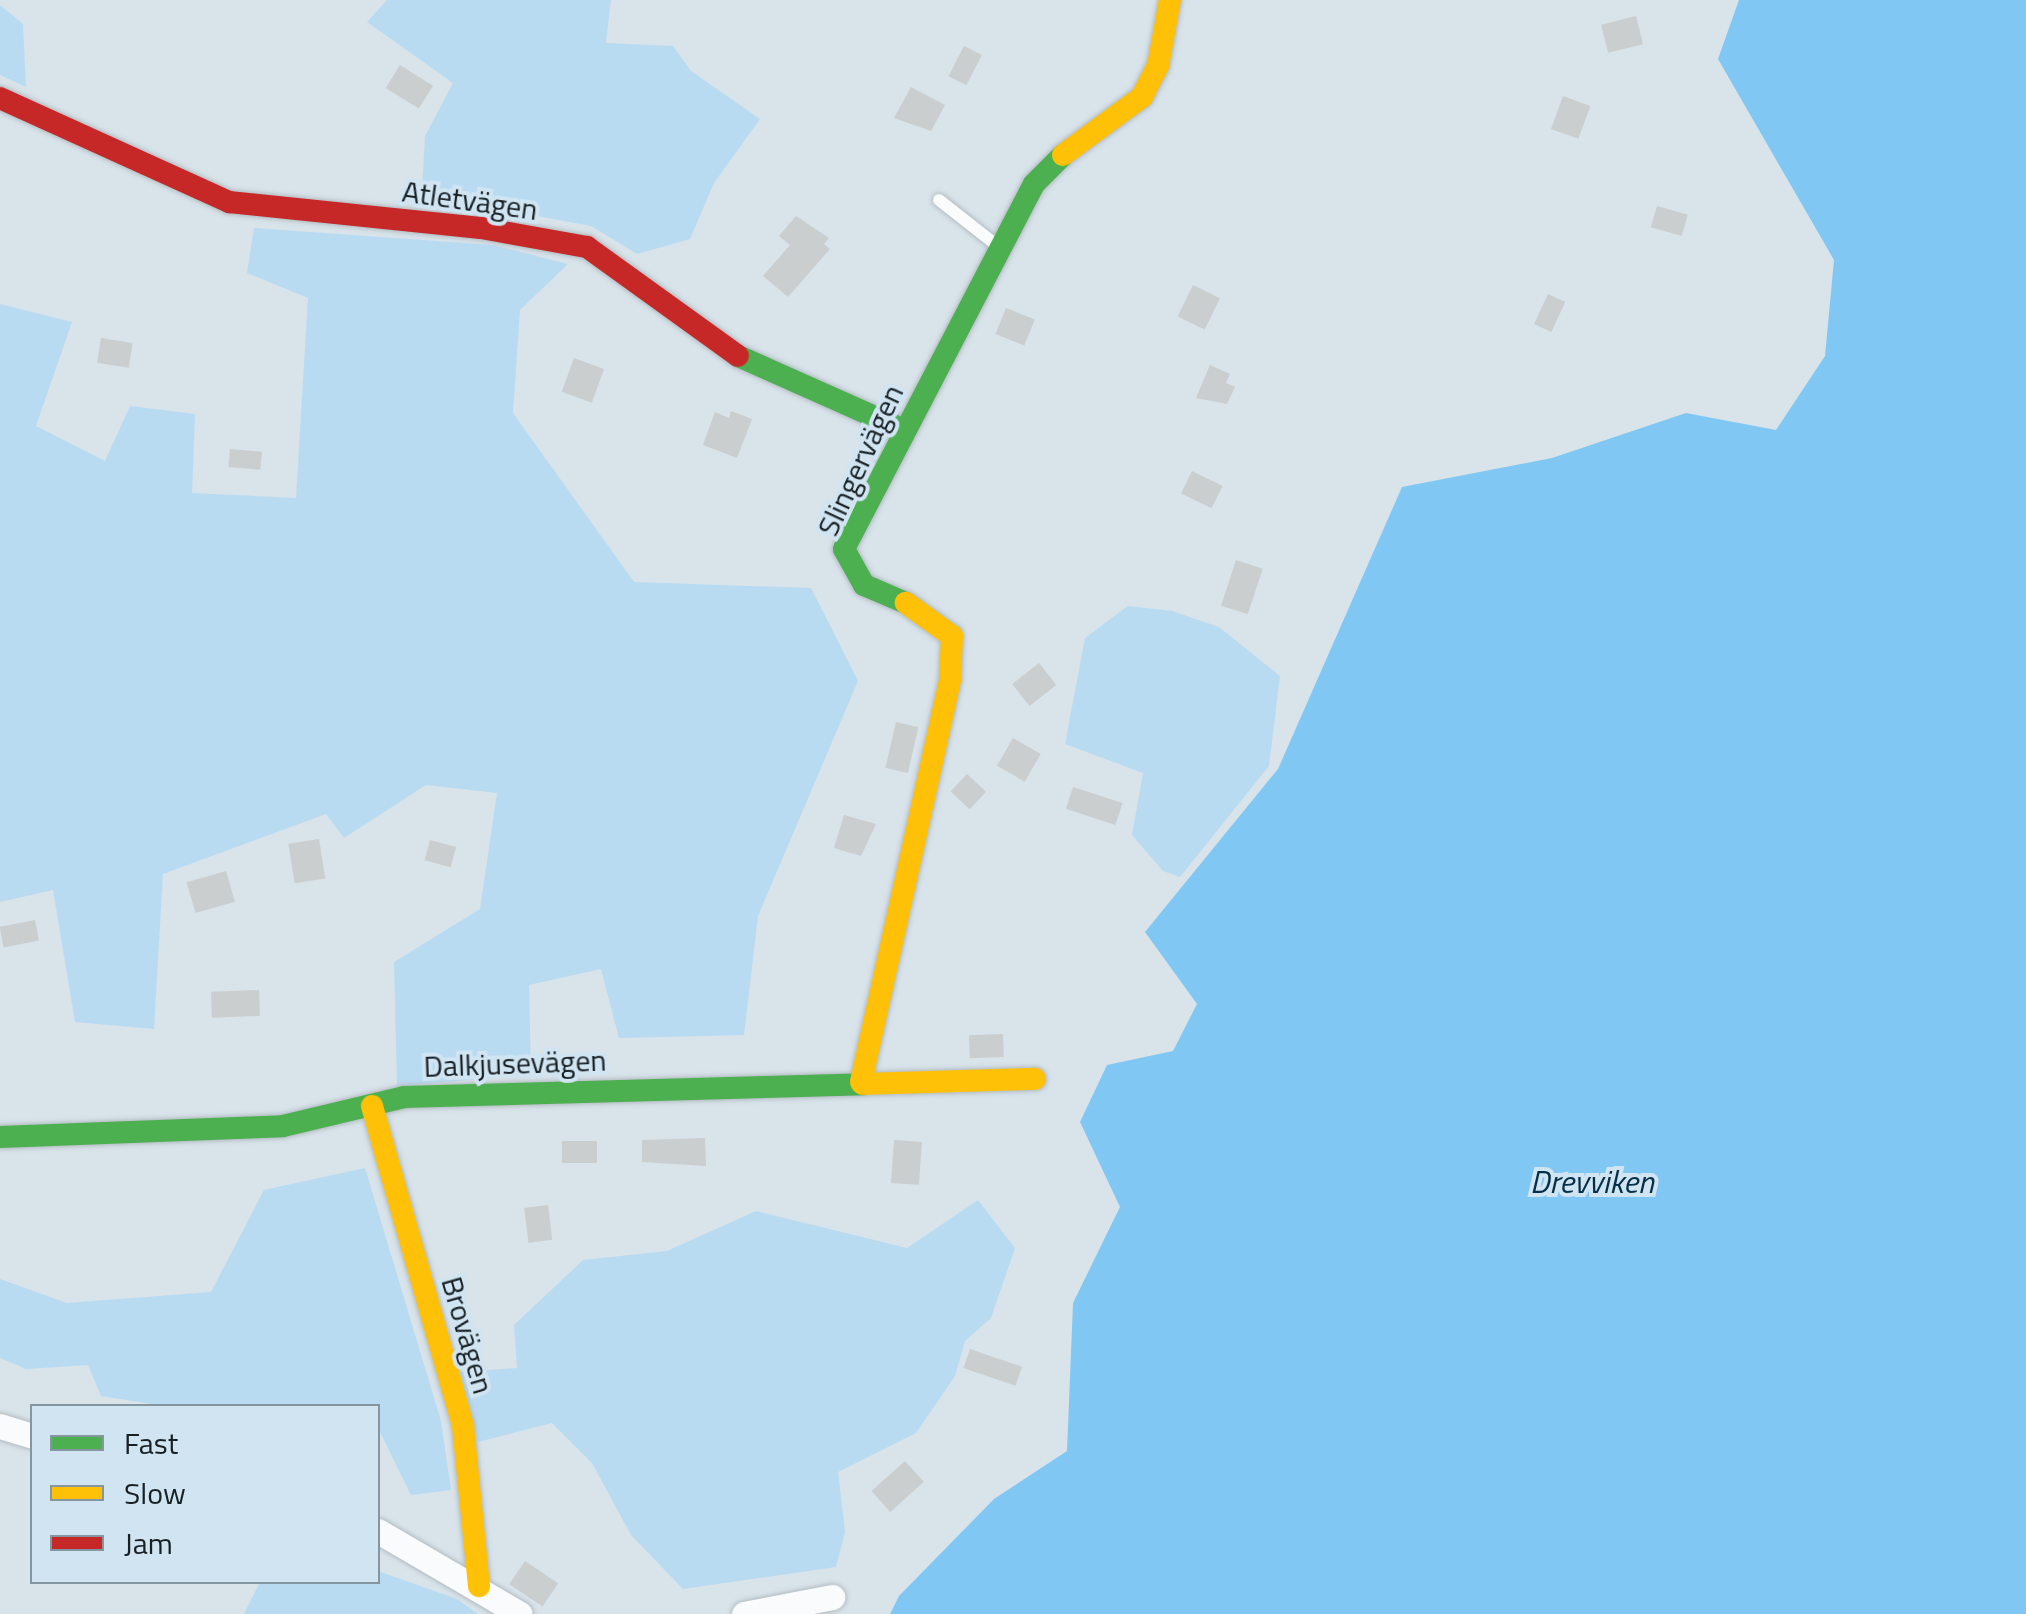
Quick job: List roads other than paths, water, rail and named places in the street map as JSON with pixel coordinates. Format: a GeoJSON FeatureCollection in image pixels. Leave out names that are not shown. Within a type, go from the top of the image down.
{"type":"FeatureCollection","features":[{"type":"Feature","properties":{"kind":"street","name":"Slingervägen"},"geometry":{"type":"LineString","coordinates":[[861,1082],[950,678],[952,636],[919,609],[864,585],[848,568],[844,549],[1000,246],[1051,164],[1142,97],[1162,52],[1170,0]]}},
{"type":"Feature","properties":{"kind":"street","name":"Atletvägen"},"geometry":{"type":"LineString","coordinates":[[0,98],[229,202],[481,228],[587,247],[727,351],[904,430]]}},
{"type":"Feature","properties":{"kind":"street","name":"Dalkjusevägen"},"geometry":{"type":"LineString","coordinates":[[0,1137],[283,1126],[405,1098],[1035,1079]]}},
{"type":"Feature","properties":{"kind":"street","name":"Brovägen"},"geometry":{"type":"LineString","coordinates":[[372,1106],[462,1426],[479,1586]]}},
{"type":"Feature","properties":{"kind":"street"},"geometry":{"type":"LineString","coordinates":[[0,1426],[30,1435]]}},
{"type":"Feature","properties":{"kind":"street"},"geometry":{"type":"LineString","coordinates":[[380,1532],[479,1586],[520,1614]]}},
{"type":"Feature","properties":{"kind":"street"},"geometry":{"type":"LineString","coordinates":[[744,1614],[832,1597]]}},
{"type":"Feature","properties":{"kind":"lane"},"geometry":{"type":"LineString","coordinates":[[939,200],[1000,246]]}},
{"type":"Feature","properties":{"kind":"water","name":"Drevviken"},"geometry":{"type":"Polygon","coordinates":[[[1739,0],[2026,0],[2026,1614],[890,1614],[899,1596],[994,1499],[1067,1451],[1073,1303],[1120,1207],[1080,1122],[1107,1065],[1173,1051],[1197,1004],[1145,932],[1278,769],[1402,487],[1552,458],[1686,413],[1776,430],[1825,356],[1834,260],[1718,59],[1739,0]]]}}]}
